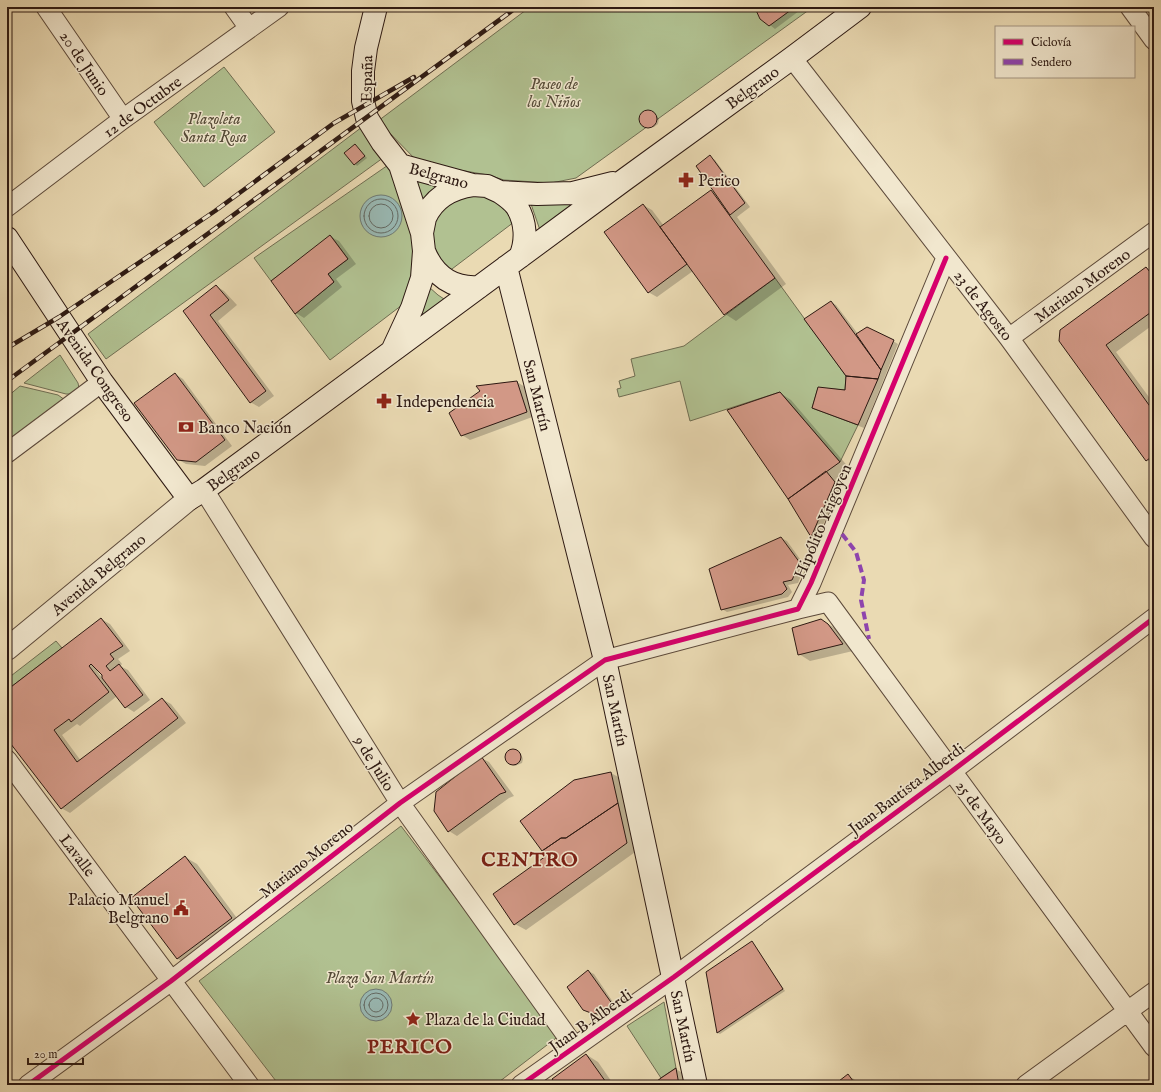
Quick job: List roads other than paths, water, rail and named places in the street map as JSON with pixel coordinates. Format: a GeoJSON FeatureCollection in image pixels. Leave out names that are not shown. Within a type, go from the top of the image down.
{"type":"FeatureCollection","features":[{"type":"Feature","properties":{"kind":"main road","name":"España"},"geometry":{"type":"LineString","coordinates":[[376,7],[366,48],[363,71],[363,101],[367,118],[382,142],[400,165]]}},
{"type":"Feature","properties":{"kind":"main road","name":"Belgrano"},"geometry":{"type":"LineString","coordinates":[[197,495],[860,7]]}},
{"type":"Feature","properties":{"kind":"main road","name":"Belgrano"},"geometry":{"type":"LineString","coordinates":[[400,165],[472,185],[487,186],[500,192],[536,194],[573,193],[624,180]]}},
{"type":"Feature","properties":{"kind":"main road","name":"Belgrano"},"geometry":{"type":"LineString","coordinates":[[392,352],[412,308],[422,278],[423,242],[400,165]]}},
{"type":"Feature","properties":{"kind":"main road"},"geometry":{"type":"LineString","coordinates":[[472,185],[458,187],[444,194],[433,204],[425,218],[423,242],[431,266],[441,276],[451,283],[468,288],[479,287]]}},
{"type":"Feature","properties":{"kind":"main road"},"geometry":{"type":"LineString","coordinates":[[500,192],[516,206],[524,225],[524,248],[513,262]]}},
{"type":"Feature","properties":{"kind":"main road","name":"Avenida Congreso"},"geometry":{"type":"LineString","coordinates":[[7,238],[102,382],[197,495]]}},
{"type":"Feature","properties":{"kind":"main road","name":"San Martín"},"geometry":{"type":"LineString","coordinates":[[513,262],[605,660],[696,1085]]}},
{"type":"Feature","properties":{"kind":"main road","name":"Avenida Belgrano"},"geometry":{"type":"LineString","coordinates":[[7,650],[197,495]]}},
{"type":"Feature","properties":{"kind":"street","name":"20 de Junio"},"geometry":{"type":"LineString","coordinates":[[46,7],[123,119]]}},
{"type":"Feature","properties":{"kind":"street"},"geometry":{"type":"LineString","coordinates":[[234,7],[250,28]]}},
{"type":"Feature","properties":{"kind":"street","name":"12 de Octubre"},"geometry":{"type":"LineString","coordinates":[[7,207],[123,119],[279,7]]}},
{"type":"Feature","properties":{"kind":"street"},"geometry":{"type":"LineString","coordinates":[[1130,7],[1154,40]]}},
{"type":"Feature","properties":{"kind":"street","name":"23 de Agosto"},"geometry":{"type":"LineString","coordinates":[[792,58],[1009,338],[1154,538]]}},
{"type":"Feature","properties":{"kind":"street","name":"Mariano Moreno"},"geometry":{"type":"LineString","coordinates":[[1009,338],[1154,232]]}},
{"type":"Feature","properties":{"kind":"street","name":"Hipólito Yrigoyen"},"geometry":{"type":"LineString","coordinates":[[798,610],[811,583],[946,258]]}},
{"type":"Feature","properties":{"kind":"street"},"geometry":{"type":"LineString","coordinates":[[7,453],[102,382]]}},
{"type":"Feature","properties":{"kind":"street","name":"9 de Julio"},"geometry":{"type":"LineString","coordinates":[[197,495],[400,803],[574,1046]]}},
{"type":"Feature","properties":{"kind":"street","name":"25 de Mayo"},"geometry":{"type":"LineString","coordinates":[[811,583],[828,602],[1154,1047]]}},
{"type":"Feature","properties":{"kind":"street"},"geometry":{"type":"LineString","coordinates":[[605,660],[828,602]]}},
{"type":"Feature","properties":{"kind":"street","name":"Juan Bautista Alberdi"},"geometry":{"type":"LineString","coordinates":[[674,977],[952,771],[1154,618]]}},
{"type":"Feature","properties":{"kind":"street","name":"Mariano Moreno"},"geometry":{"type":"LineString","coordinates":[[28,1085],[171,981],[400,803],[605,660]]}},
{"type":"Feature","properties":{"kind":"street","name":"Lavalle"},"geometry":{"type":"LineString","coordinates":[[7,760],[249,1085]]}},
{"type":"Feature","properties":{"kind":"street","name":"Juan B Alberdi"},"geometry":{"type":"LineString","coordinates":[[521,1085],[574,1046],[674,977]]}},
{"type":"Feature","properties":{"kind":"street"},"geometry":{"type":"LineString","coordinates":[[1026,1085],[1154,992]]}},
{"type":"Feature","properties":{"kind":"water"},"geometry":{"type":"Polygon","coordinates":[[[381,195],[396,201],[402,216],[396,231],[381,237],[366,231],[360,216],[366,201],[381,195]]]}},
{"type":"Feature","properties":{"kind":"water"},"geometry":{"type":"Polygon","coordinates":[[[373,989],[379,989],[389,996],[392,1005],[391,1011],[385,1018],[379,1021],[373,1021],[363,1014],[360,1008],[360,1002],[367,992],[373,989]]]}},
{"type":"Feature","properties":{"kind":"railway"},"geometry":{"type":"LineString","coordinates":[[7,381],[517,7]]}},
{"type":"Feature","properties":{"kind":"railway"},"geometry":{"type":"LineString","coordinates":[[7,348],[59,317],[215,211],[334,123],[414,77]]}},
{"type":"Feature","properties":{"kind":"place","name":"Perico"},"geometry":{"type":"Point","coordinates":[686,180]}},
{"type":"Feature","properties":{"kind":"place","name":"Independencia"},"geometry":{"type":"Point","coordinates":[384,401]}},
{"type":"Feature","properties":{"kind":"place","name":"Banco Nación"},"geometry":{"type":"Point","coordinates":[186,427]}},
{"type":"Feature","properties":{"kind":"place","name":"Palacio Manuel Belgrano"},"geometry":{"type":"Point","coordinates":[181,908]}},
{"type":"Feature","properties":{"kind":"place","name":"Plaza de la Ciudad"},"geometry":{"type":"Point","coordinates":[413,1019]}},
{"type":"Feature","properties":{"kind":"district","name":"CENTRO"},"geometry":{"type":"Point","coordinates":[530,859]}},
{"type":"Feature","properties":{"kind":"district","name":"PERICO"},"geometry":{"type":"Point","coordinates":[410,1046]}},
{"type":"Feature","properties":{"kind":"park label","name":"Paseo de los Niños"},"geometry":{"type":"Point","coordinates":[554,92]}},
{"type":"Feature","properties":{"kind":"park label","name":"Plazoleta Santa Rosa"},"geometry":{"type":"Point","coordinates":[214,127]}},
{"type":"Feature","properties":{"kind":"park label","name":"Plaza San Martín"},"geometry":{"type":"Point","coordinates":[380,977]}}]}
